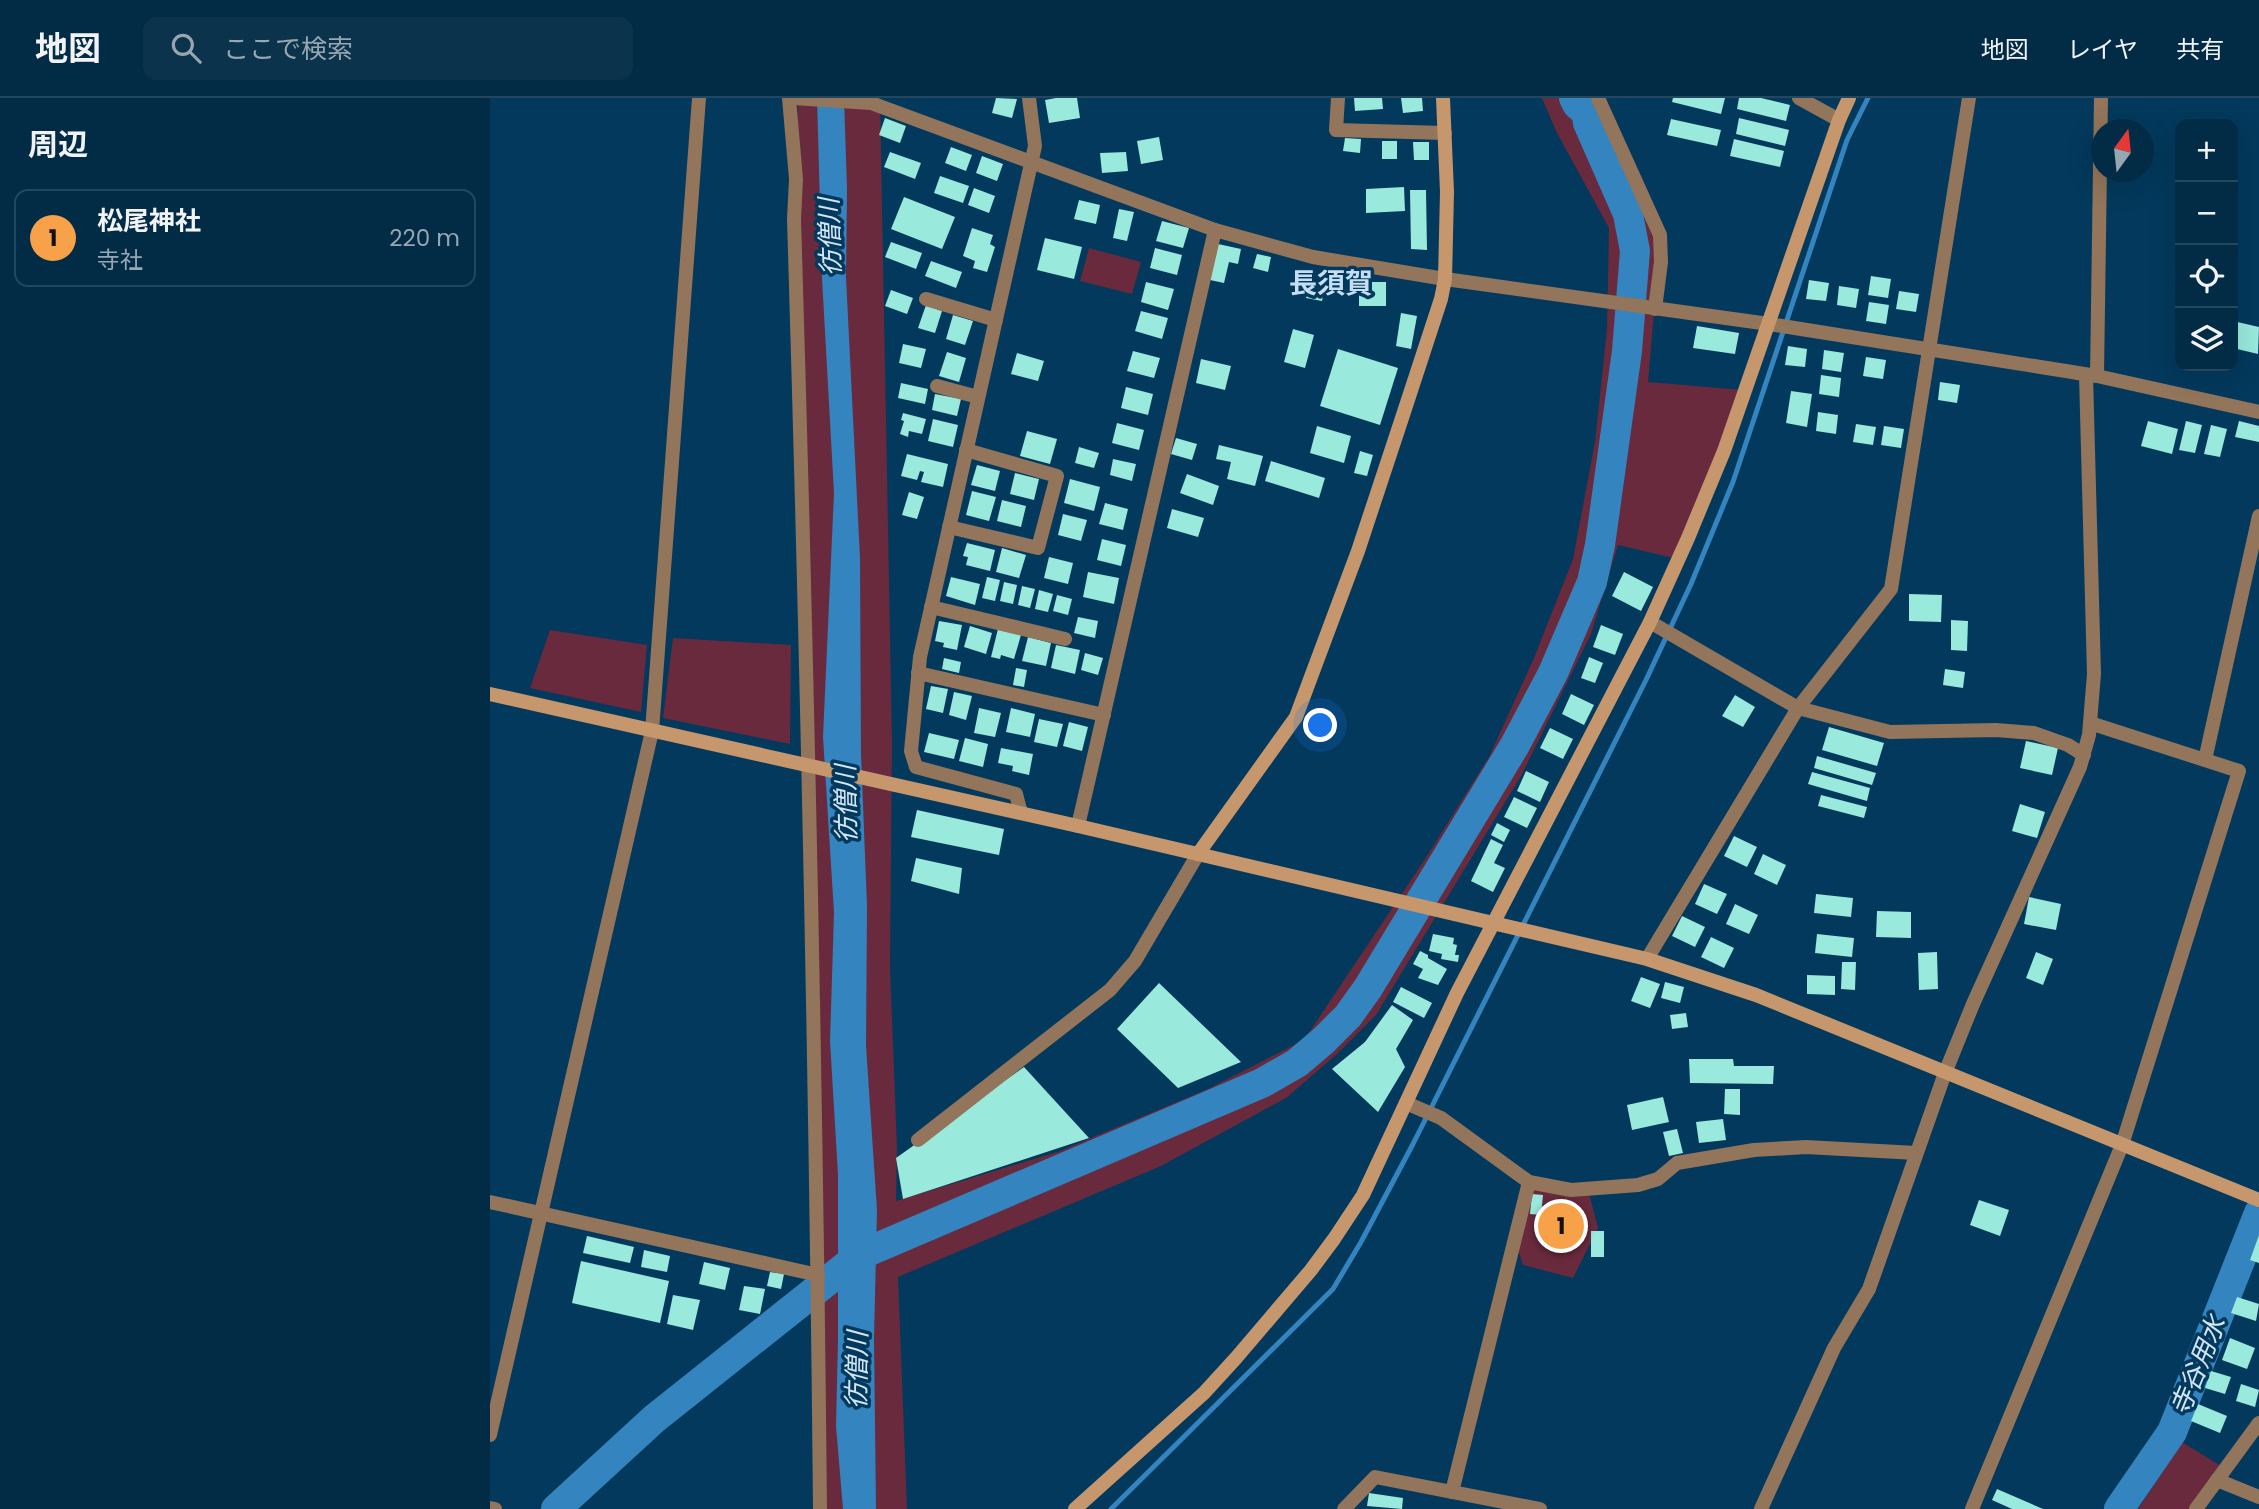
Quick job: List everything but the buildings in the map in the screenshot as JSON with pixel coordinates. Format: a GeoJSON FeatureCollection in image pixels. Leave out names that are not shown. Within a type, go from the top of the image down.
{"type":"FeatureCollection","features":[{"type":"Feature","properties":{"kind":"street"},"geometry":{"type":"LineString","coordinates":[[490,1435],[652,731],[699,98]]}},
{"type":"Feature","properties":{"kind":"street"},"geometry":{"type":"LineString","coordinates":[[820,1509],[811,768],[794,219],[796,179],[793,98],[871,103],[1215,230],[1313,257],[1445,279],[1769,324],[2092,376],[2259,412]]}},
{"type":"Feature","properties":{"kind":"street"},"geometry":{"type":"LineString","coordinates":[[1021,813],[1016,794],[916,767],[911,751],[919,657],[1035,146],[1029,98]]}},
{"type":"Feature","properties":{"kind":"street"},"geometry":{"type":"LineString","coordinates":[[1338,98],[1336,130],[1446,133]]}},
{"type":"Feature","properties":{"kind":"street"},"geometry":{"type":"LineString","coordinates":[[918,1140],[1110,990],[1135,961],[1198,854],[1296,717],[1358,551],[1441,299],[1445,279],[1447,192],[1443,98]]}},
{"type":"Feature","properties":{"kind":"street"},"geometry":{"type":"LineString","coordinates":[[1598,98],[1660,235],[1661,262],[1655,309]]}},
{"type":"Feature","properties":{"kind":"street"},"geometry":{"type":"LineString","coordinates":[[1799,98],[1839,120]]}},
{"type":"Feature","properties":{"kind":"street"},"geometry":{"type":"LineString","coordinates":[[1075,1509],[1204,1393],[1311,1270],[1363,1195],[1492,924],[1650,622],[1724,451],[1849,98]]}},
{"type":"Feature","properties":{"kind":"street"},"geometry":{"type":"LineString","coordinates":[[1647,959],[1798,708],[1891,589],[1969,98]]}},
{"type":"Feature","properties":{"kind":"street"},"geometry":{"type":"LineString","coordinates":[[1761,1509],[1834,1348],[1869,1289],[1945,1073],[1990,962],[2084,755],[2094,674],[2092,376],[2101,98]]}},
{"type":"Feature","properties":{"kind":"street"},"geometry":{"type":"LineString","coordinates":[[1078,826],[1215,230]]}},
{"type":"Feature","properties":{"kind":"street"},"geometry":{"type":"LineString","coordinates":[[926,299],[996,320]]}},
{"type":"Feature","properties":{"kind":"street"},"geometry":{"type":"LineString","coordinates":[[937,387],[978,397]]}},
{"type":"Feature","properties":{"kind":"street"},"geometry":{"type":"LineString","coordinates":[[949,527],[1038,548],[1057,476],[966,450]]}},
{"type":"Feature","properties":{"kind":"street"},"geometry":{"type":"LineString","coordinates":[[2205,760],[2259,516]]}},
{"type":"Feature","properties":{"kind":"street"},"geometry":{"type":"LineString","coordinates":[[931,607],[1065,639]]}},
{"type":"Feature","properties":{"kind":"street"},"geometry":{"type":"LineString","coordinates":[[1650,622],[1798,708],[1891,732],[1996,730],[2034,733],[2068,745],[2084,755]]}},
{"type":"Feature","properties":{"kind":"street"},"geometry":{"type":"LineString","coordinates":[[918,673],[1104,715]]}},
{"type":"Feature","properties":{"kind":"street"},"geometry":{"type":"LineString","coordinates":[[490,694],[1078,826],[1647,959],[1756,995],[2259,1200]]}},
{"type":"Feature","properties":{"kind":"street"},"geometry":{"type":"LineString","coordinates":[[1972,1509],[2122,1145],[2239,771],[2090,723]]}},
{"type":"Feature","properties":{"kind":"street"},"geometry":{"type":"LineString","coordinates":[[1406,1103],[1441,1118],[1529,1182],[1571,1190],[1638,1185],[1658,1179],[1677,1163],[1754,1150],[1806,1147],[1916,1153]]}},
{"type":"Feature","properties":{"kind":"street"},"geometry":{"type":"LineString","coordinates":[[1452,1492],[1529,1182]]}},
{"type":"Feature","properties":{"kind":"street"},"geometry":{"type":"LineString","coordinates":[[490,1202],[818,1275]]}},
{"type":"Feature","properties":{"kind":"street"},"geometry":{"type":"LineString","coordinates":[[2196,1509],[2259,1423]]}},
{"type":"Feature","properties":{"kind":"street"},"geometry":{"type":"LineString","coordinates":[[1344,1509],[1375,1477],[1540,1509]]}},
{"type":"Feature","properties":{"kind":"street"},"geometry":{"type":"LineString","coordinates":[[2217,1480],[2259,1497]]}},
{"type":"Feature","properties":{"kind":"shaded area"},"geometry":{"type":"Polygon","coordinates":[[[798,98],[880,98],[892,742],[890,967],[897,1149],[896,1201],[1060,1151],[1208,1089],[1304,1040],[1427,856],[1490,755],[1534,658],[1573,559],[1595,442],[1607,329],[1609,228],[1556,131],[1542,98],[1598,98],[1660,242],[1648,382],[1743,390],[1678,559],[1618,545],[1591,634],[1521,776],[1376,1015],[1337,1054],[1286,1098],[1161,1166],[898,1277],[907,1509],[820,1509],[820,995],[808,789],[795,214],[798,98]]]}},
{"type":"Feature","properties":{"kind":"shaded area"},"geometry":{"type":"Polygon","coordinates":[[[1089,248],[1141,262],[1132,294],[1080,281],[1089,248]]]}},
{"type":"Feature","properties":{"kind":"shaded area"},"geometry":{"type":"Polygon","coordinates":[[[550,630],[647,645],[641,712],[530,688],[550,630]]]}},
{"type":"Feature","properties":{"kind":"shaded area"},"geometry":{"type":"Polygon","coordinates":[[[673,638],[791,645],[790,744],[663,718],[673,638]]]}},
{"type":"Feature","properties":{"kind":"shaded area"},"geometry":{"type":"Polygon","coordinates":[[[1529,1182],[1588,1189],[1598,1228],[1573,1278],[1523,1265],[1515,1239],[1529,1182]]]}},
{"type":"Feature","properties":{"kind":"shaded area"},"geometry":{"type":"Polygon","coordinates":[[[2182,1442],[2226,1469],[2200,1509],[2138,1509],[2182,1442]]]}},
{"type":"Feature","properties":{"kind":"water","name":"彷僧川"},"geometry":{"type":"Polygon","coordinates":[[[817,98],[844,98],[846,277],[860,558],[861,754],[867,906],[866,1046],[877,1210],[874,1339],[876,1509],[843,1509],[836,1426],[838,1175],[830,1041],[834,913],[823,737],[834,493],[822,278],[817,98]]]}},
{"type":"Feature","properties":{"kind":"waterway"},"geometry":{"type":"LineString","coordinates":[[556,1509],[654,1419],[860,1255],[1262,1083],[1297,1063],[1348,1016],[1368,988],[1515,745],[1553,673],[1592,582],[1600,545],[1627,351],[1635,251],[1628,214],[1588,123],[1587,113],[1574,98]]}},
{"type":"Feature","properties":{"kind":"waterway"},"geometry":{"type":"LineString","coordinates":[[1111,1509],[1333,1289],[1361,1242],[1646,680],[1691,584],[1733,482],[1847,140],[1868,98]]}},
{"type":"Feature","properties":{"kind":"waterway","name":"寺谷用水"},"geometry":{"type":"LineString","coordinates":[[2119,1509],[2172,1432],[2259,1213]]}},
{"type":"Feature","properties":{"kind":"place","name":"松尾神社"},"geometry":{"type":"Point","coordinates":[1561,1226]}},
{"type":"Feature","properties":{"kind":"district","name":"長須賀"},"geometry":{"type":"Point","coordinates":[1331,283]}}]}
